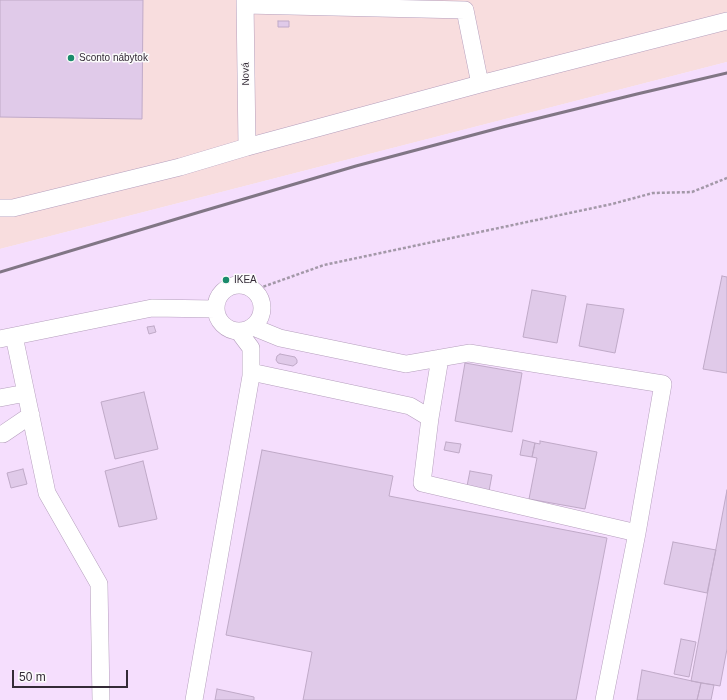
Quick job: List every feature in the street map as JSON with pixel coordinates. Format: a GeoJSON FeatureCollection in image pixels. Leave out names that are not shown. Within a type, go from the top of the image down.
{"type":"FeatureCollection","features":[{"type":"Feature","properties":{"kind":"street"},"geometry":{"type":"LineString","coordinates":[[245,2],[465,10],[480,84]]}},
{"type":"Feature","properties":{"kind":"street","name":"Nová"},"geometry":{"type":"LineString","coordinates":[[245,2],[247,147]]}},
{"type":"Feature","properties":{"kind":"street"},"geometry":{"type":"LineString","coordinates":[[0,208],[14,208],[180,167],[247,147],[480,84],[727,21]]}},
{"type":"Feature","properties":{"kind":"street"},"geometry":{"type":"LineString","coordinates":[[246,329],[258,322],[261,316],[262,303],[254,290],[247,286],[232,286],[225,289],[216,302],[217,316],[220,322],[225,327],[232,330],[246,329],[280,338],[406,364],[469,353],[663,384],[637,533],[604,700]]}},
{"type":"Feature","properties":{"kind":"street"},"geometry":{"type":"LineString","coordinates":[[101,700],[99,584],[47,493],[26,393],[7,337],[152,308],[216,309]]}},
{"type":"Feature","properties":{"kind":"street"},"geometry":{"type":"LineString","coordinates":[[194,700],[250,383],[250,348],[246,329]]}},
{"type":"Feature","properties":{"kind":"street"},"geometry":{"type":"LineString","coordinates":[[440,358],[430,418],[422,483],[637,533]]}},
{"type":"Feature","properties":{"kind":"street"},"geometry":{"type":"LineString","coordinates":[[251,372],[410,406],[430,418]]}},
{"type":"Feature","properties":{"kind":"street"},"geometry":{"type":"LineString","coordinates":[[0,398],[26,393]]}},
{"type":"Feature","properties":{"kind":"street"},"geometry":{"type":"LineString","coordinates":[[0,434],[3,434],[31,415]]}},
{"type":"Feature","properties":{"kind":"path"},"geometry":{"type":"LineString","coordinates":[[254,290],[324,265],[612,204],[653,193],[692,192],[727,178]]}},
{"type":"Feature","properties":{"kind":"shaded area"},"geometry":{"type":"Polygon","coordinates":[[[0,0],[727,0],[727,62],[0,249],[0,0]]]}},
{"type":"Feature","properties":{"kind":"shaded area"},"geometry":{"type":"Polygon","coordinates":[[[727,62],[727,700],[0,700],[0,249],[727,62]]]}},
{"type":"Feature","properties":{"kind":"building","name":"Sconto nábytok"},"geometry":{"type":"Polygon","coordinates":[[[0,0],[143,0],[142,119],[0,117],[0,0]]]}},
{"type":"Feature","properties":{"kind":"building"},"geometry":{"type":"Polygon","coordinates":[[[278,21],[289,21],[289,27],[278,27],[278,21]]]}},
{"type":"Feature","properties":{"kind":"building"},"geometry":{"type":"Polygon","coordinates":[[[722,276],[727,277],[727,373],[703,369],[722,276]]]}},
{"type":"Feature","properties":{"kind":"building"},"geometry":{"type":"Polygon","coordinates":[[[532,290],[566,296],[557,343],[523,337],[532,290]]]}},
{"type":"Feature","properties":{"kind":"building"},"geometry":{"type":"Polygon","coordinates":[[[587,304],[624,309],[615,353],[579,346],[587,304]]]}},
{"type":"Feature","properties":{"kind":"building"},"geometry":{"type":"Polygon","coordinates":[[[154,326],[156,332],[149,334],[147,327],[154,326]]]}},
{"type":"Feature","properties":{"kind":"building"},"geometry":{"type":"Polygon","coordinates":[[[280,354],[295,357],[297,363],[293,366],[278,363],[276,360],[277,356],[280,354]]]}},
{"type":"Feature","properties":{"kind":"building"},"geometry":{"type":"Polygon","coordinates":[[[465,363],[522,373],[512,432],[455,421],[465,363]]]}},
{"type":"Feature","properties":{"kind":"building"},"geometry":{"type":"Polygon","coordinates":[[[144,392],[158,449],[115,459],[101,402],[144,392]]]}},
{"type":"Feature","properties":{"kind":"building"},"geometry":{"type":"Polygon","coordinates":[[[523,440],[535,443],[532,457],[520,455],[523,440]]]}},
{"type":"Feature","properties":{"kind":"building"},"geometry":{"type":"Polygon","coordinates":[[[540,441],[597,452],[585,509],[529,499],[537,458],[532,457],[535,443],[540,444],[540,441]]]}},
{"type":"Feature","properties":{"kind":"building"},"geometry":{"type":"Polygon","coordinates":[[[446,442],[461,444],[459,453],[444,450],[446,442]]]}},
{"type":"Feature","properties":{"kind":"building"},"geometry":{"type":"Polygon","coordinates":[[[262,450],[393,476],[389,496],[607,538],[576,700],[303,700],[312,652],[226,635],[262,450]]]}},
{"type":"Feature","properties":{"kind":"building"},"geometry":{"type":"Polygon","coordinates":[[[143,461],[157,519],[119,527],[105,471],[143,461]]]}},
{"type":"Feature","properties":{"kind":"building"},"geometry":{"type":"Polygon","coordinates":[[[23,469],[27,484],[11,488],[7,473],[23,469]]]}},
{"type":"Feature","properties":{"kind":"building"},"geometry":{"type":"Polygon","coordinates":[[[470,471],[492,475],[489,491],[467,486],[470,471]]]}},
{"type":"Feature","properties":{"kind":"building"},"geometry":{"type":"Polygon","coordinates":[[[727,490],[727,649],[720,686],[691,681],[727,490]]]}},
{"type":"Feature","properties":{"kind":"building"},"geometry":{"type":"Polygon","coordinates":[[[673,542],[716,550],[707,593],[664,584],[673,542]]]}},
{"type":"Feature","properties":{"kind":"building"},"geometry":{"type":"Polygon","coordinates":[[[681,639],[696,642],[689,677],[674,674],[681,639]]]}},
{"type":"Feature","properties":{"kind":"building"},"geometry":{"type":"Polygon","coordinates":[[[642,670],[701,683],[697,700],[637,700],[642,670]]]}},
{"type":"Feature","properties":{"kind":"building"},"geometry":{"type":"Polygon","coordinates":[[[701,683],[714,685],[711,700],[697,700],[701,683]]]}},
{"type":"Feature","properties":{"kind":"building"},"geometry":{"type":"Polygon","coordinates":[[[217,689],[254,697],[254,700],[215,700],[217,689]]]}},
{"type":"Feature","properties":{"kind":"railway"},"geometry":{"type":"LineString","coordinates":[[0,272],[356,166],[503,127],[727,73]]}},
{"type":"Feature","properties":{"kind":"place","name":"Sconto nábytok"},"geometry":{"type":"Point","coordinates":[71,58]}},
{"type":"Feature","properties":{"kind":"place","name":"IKEA"},"geometry":{"type":"Point","coordinates":[226,280]}}]}
